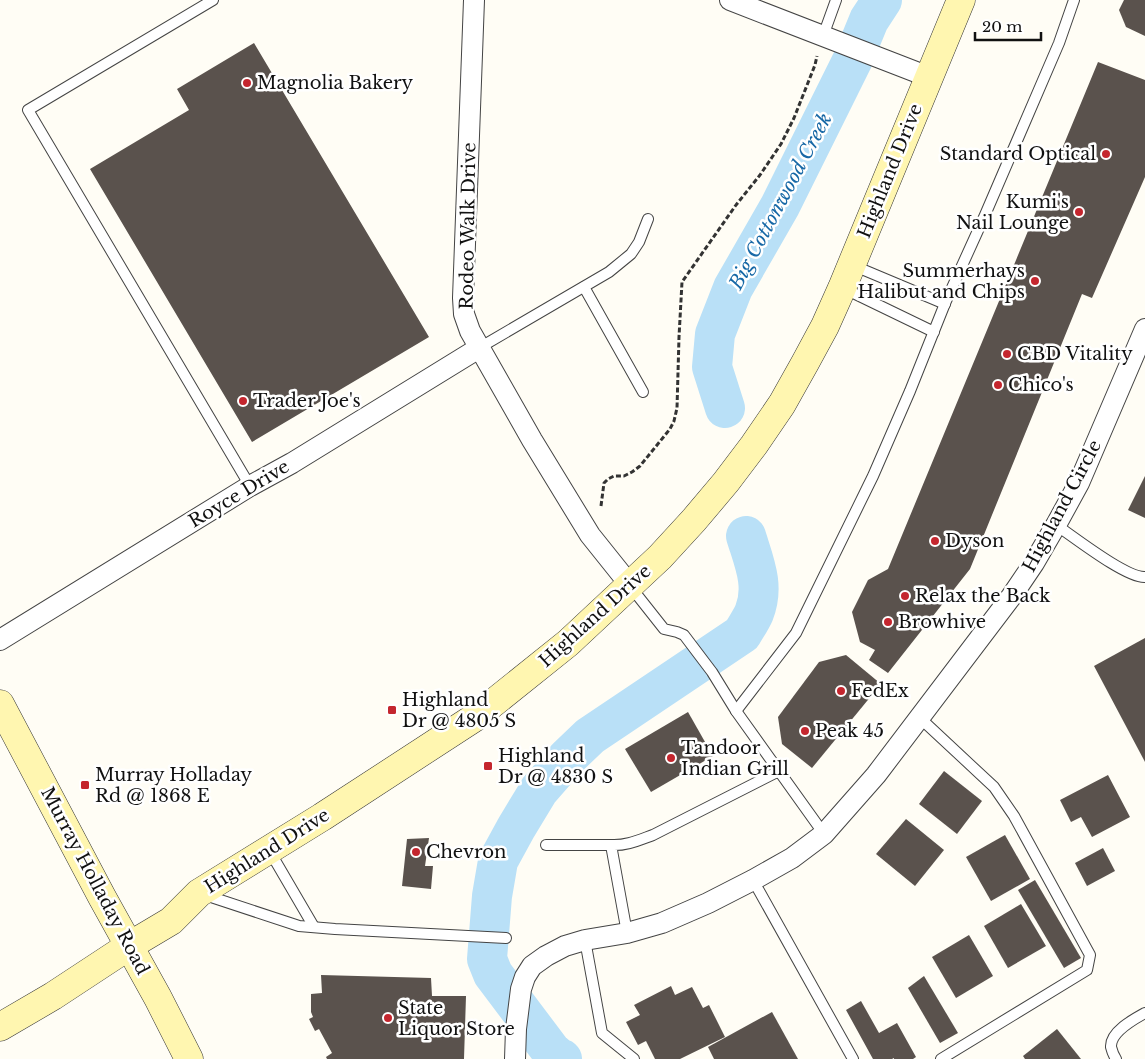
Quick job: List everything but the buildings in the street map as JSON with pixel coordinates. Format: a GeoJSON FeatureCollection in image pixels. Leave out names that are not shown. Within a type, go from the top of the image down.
{"type":"FeatureCollection","features":[{"type":"Feature","properties":{"kind":"main road","name":"Highland Drive"},"geometry":{"type":"LineString","coordinates":[[0,1027],[53,996],[171,921],[199,893],[477,716],[568,643],[660,557],[726,482],[754,445],[782,404],[805,363],[847,276],[961,0]]}},
{"type":"Feature","properties":{"kind":"main road","name":"Murray Holladay Road"},"geometry":{"type":"LineString","coordinates":[[0,704],[189,1059]]}},
{"type":"Feature","properties":{"kind":"street","name":"Rodeo Walk Drive"},"geometry":{"type":"LineString","coordinates":[[474,0],[463,298],[464,314],[479,348],[590,535],[630,585]]}},
{"type":"Feature","properties":{"kind":"street"},"geometry":{"type":"LineString","coordinates":[[730,0],[929,77]]}},
{"type":"Feature","properties":{"kind":"street","name":"Highland Circle"},"geometry":{"type":"LineString","coordinates":[[515,1059],[516,1029],[521,989],[525,977],[532,966],[565,946],[585,940],[627,933],[662,923],[708,903],[753,880],[792,858],[824,834],[876,775],[1011,597],[1034,563],[1086,466],[1145,329]]}},
{"type":"Feature","properties":{"kind":"street","name":"Royce Drive"},"geometry":{"type":"LineString","coordinates":[[0,640],[479,348]]}},
{"type":"Feature","properties":{"kind":"lane"},"geometry":{"type":"LineString","coordinates":[[213,0],[28,110],[250,486]]}},
{"type":"Feature","properties":{"kind":"lane"},"geometry":{"type":"LineString","coordinates":[[823,36],[836,0]]}},
{"type":"Feature","properties":{"kind":"lane"},"geometry":{"type":"LineString","coordinates":[[736,711],[796,633],[873,476],[945,304],[1059,43],[1074,0]]}},
{"type":"Feature","properties":{"kind":"lane"},"geometry":{"type":"LineString","coordinates":[[479,348],[609,272],[631,254],[639,242],[648,219]]}},
{"type":"Feature","properties":{"kind":"lane"},"geometry":{"type":"LineString","coordinates":[[847,276],[945,304]]}},
{"type":"Feature","properties":{"kind":"lane"},"geometry":{"type":"LineString","coordinates":[[847,276],[934,332]]}},
{"type":"Feature","properties":{"kind":"lane"},"geometry":{"type":"LineString","coordinates":[[584,287],[643,392]]}},
{"type":"Feature","properties":{"kind":"lane"},"geometry":{"type":"LineString","coordinates":[[1056,525],[1123,571],[1145,577]]}},
{"type":"Feature","properties":{"kind":"lane"},"geometry":{"type":"LineString","coordinates":[[630,585],[664,629],[684,635],[712,672],[736,711],[824,834]]}},
{"type":"Feature","properties":{"kind":"lane"},"geometry":{"type":"LineString","coordinates":[[920,718],[994,787],[1014,816],[1090,955],[1087,970],[941,1059]]}},
{"type":"Feature","properties":{"kind":"lane"},"geometry":{"type":"LineString","coordinates":[[546,845],[620,845],[633,843],[653,835],[779,771]]}},
{"type":"Feature","properties":{"kind":"lane"},"geometry":{"type":"LineString","coordinates":[[611,845],[627,933]]}},
{"type":"Feature","properties":{"kind":"lane"},"geometry":{"type":"LineString","coordinates":[[269,850],[314,927]]}},
{"type":"Feature","properties":{"kind":"lane"},"geometry":{"type":"LineString","coordinates":[[753,880],[853,1059]]}},
{"type":"Feature","properties":{"kind":"lane"},"geometry":{"type":"LineString","coordinates":[[199,893],[298,926],[506,938]]}},
{"type":"Feature","properties":{"kind":"lane"},"geometry":{"type":"LineString","coordinates":[[585,940],[602,1033],[634,1059]]}},
{"type":"Feature","properties":{"kind":"lane"},"geometry":{"type":"LineString","coordinates":[[1116,1059],[1111,1047],[1114,1038],[1127,1023],[1145,1013]]}},
{"type":"Feature","properties":{"kind":"path"},"geometry":{"type":"LineString","coordinates":[[601,506],[604,483],[614,476],[624,476],[640,466],[674,421],[677,408],[682,282],[736,204],[760,175],[781,144],[794,118],[815,65],[823,36]]}},
{"type":"Feature","properties":{"kind":"waterway","name":"Big Cottonwood Creek"},"geometry":{"type":"LineString","coordinates":[[725,408],[712,367],[715,334],[733,288],[780,206],[853,59],[869,20],[882,0]]}},
{"type":"Feature","properties":{"kind":"waterway","name":"Big Cottonwood Creek"},"geometry":{"type":"LineString","coordinates":[[562,1059],[551,1051],[493,974],[487,959],[492,896],[498,861],[539,790],[567,758],[590,736],[742,634],[754,613],[759,593],[755,565],[746,536]]}},
{"type":"Feature","properties":{"kind":"place","name":"Magnolia Bakery"},"geometry":{"type":"Point","coordinates":[247,83]}},
{"type":"Feature","properties":{"kind":"place","name":"Standard Optical"},"geometry":{"type":"Point","coordinates":[1106,154]}},
{"type":"Feature","properties":{"kind":"place","name":"Kumi's Nail Lounge"},"geometry":{"type":"Point","coordinates":[1079,212]}},
{"type":"Feature","properties":{"kind":"place","name":"Summerhays Halibut and Chips"},"geometry":{"type":"Point","coordinates":[1035,281]}},
{"type":"Feature","properties":{"kind":"place","name":"CBD Vitality"},"geometry":{"type":"Point","coordinates":[1007,354]}},
{"type":"Feature","properties":{"kind":"place","name":"Chico's"},"geometry":{"type":"Point","coordinates":[998,385]}},
{"type":"Feature","properties":{"kind":"place","name":"Trader Joe's"},"geometry":{"type":"Point","coordinates":[243,401]}},
{"type":"Feature","properties":{"kind":"place","name":"Dyson"},"geometry":{"type":"Point","coordinates":[935,541]}},
{"type":"Feature","properties":{"kind":"place","name":"Relax the Back"},"geometry":{"type":"Point","coordinates":[905,596]}},
{"type":"Feature","properties":{"kind":"place","name":"Browhive"},"geometry":{"type":"Point","coordinates":[888,622]}},
{"type":"Feature","properties":{"kind":"place","name":"FedEx"},"geometry":{"type":"Point","coordinates":[841,691]}},
{"type":"Feature","properties":{"kind":"place","name":"Highland Dr @ 4805 S"},"geometry":{"type":"Point","coordinates":[392,710]}},
{"type":"Feature","properties":{"kind":"place","name":"Peak 45"},"geometry":{"type":"Point","coordinates":[805,731]}},
{"type":"Feature","properties":{"kind":"place","name":"Tandoor Indian Grill"},"geometry":{"type":"Point","coordinates":[671,758]}},
{"type":"Feature","properties":{"kind":"place","name":"Highland Dr @ 4830 S"},"geometry":{"type":"Point","coordinates":[488,766]}},
{"type":"Feature","properties":{"kind":"place","name":"Murray Holladay Rd @ 1868 E"},"geometry":{"type":"Point","coordinates":[85,785]}},
{"type":"Feature","properties":{"kind":"place","name":"Chevron"},"geometry":{"type":"Point","coordinates":[416,852]}},
{"type":"Feature","properties":{"kind":"place","name":"State Liquor Store"},"geometry":{"type":"Point","coordinates":[388,1018]}}]}
